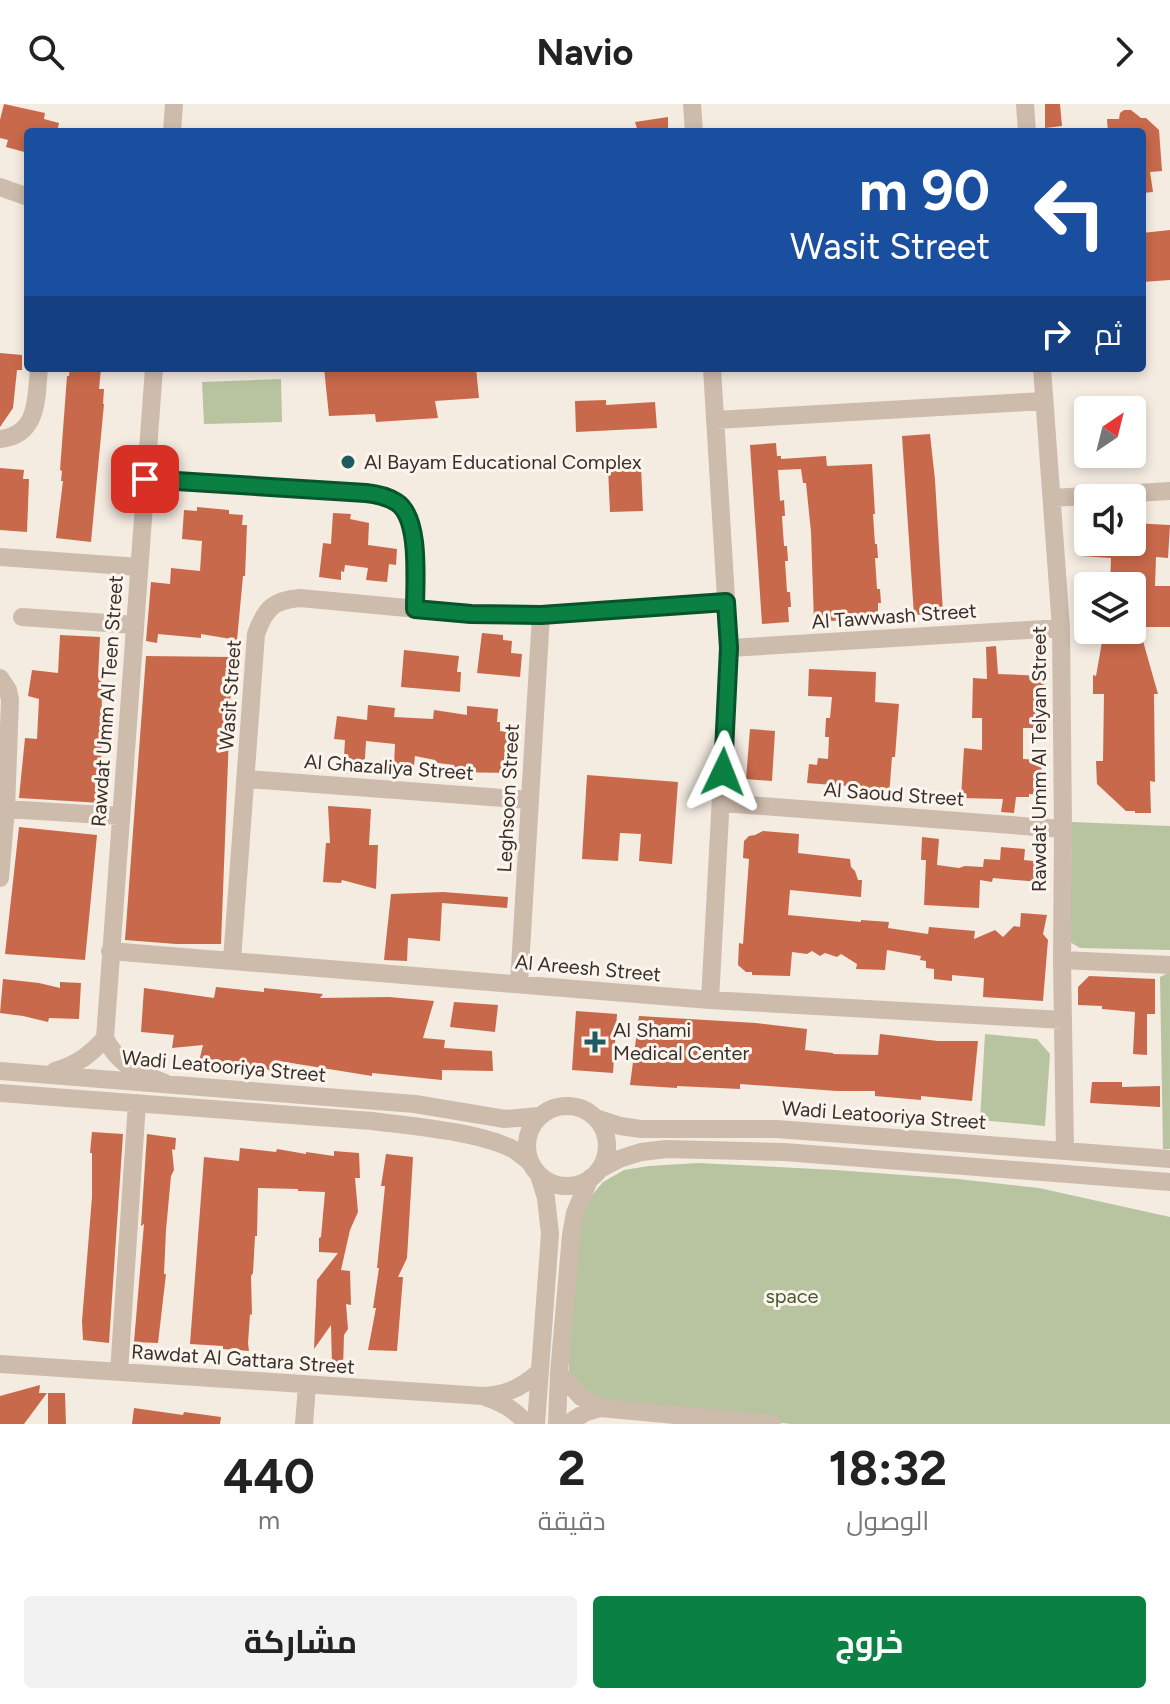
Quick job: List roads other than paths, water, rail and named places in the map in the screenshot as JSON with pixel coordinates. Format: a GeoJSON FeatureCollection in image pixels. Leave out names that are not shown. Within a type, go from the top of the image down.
{"type":"FeatureCollection","features":[{"type":"Feature","properties":{"kind":"street"},"geometry":{"type":"LineString","coordinates":[[172,128],[174,104]]}},
{"type":"Feature","properties":{"kind":"street"},"geometry":{"type":"LineString","coordinates":[[692,104],[694,128]]}},
{"type":"Feature","properties":{"kind":"street"},"geometry":{"type":"LineString","coordinates":[[1025,104],[1027,128]]}},
{"type":"Feature","properties":{"kind":"street"},"geometry":{"type":"LineString","coordinates":[[0,187],[24,196]]}},
{"type":"Feature","properties":{"kind":"street"},"geometry":{"type":"LineString","coordinates":[[0,439],[16,436],[32,418],[39,372]]}},
{"type":"Feature","properties":{"kind":"street","name":"Rawdat Umm Al Teen Street"},"geometry":{"type":"LineString","coordinates":[[105,1038],[154,372]]}},
{"type":"Feature","properties":{"kind":"street"},"geometry":{"type":"LineString","coordinates":[[710,1000],[729,648],[712,372]]}},
{"type":"Feature","properties":{"kind":"street","name":"Rawdat Umm Al Telyan Street"},"geometry":{"type":"LineString","coordinates":[[1042,372],[1061,628],[1065,1150]]}},
{"type":"Feature","properties":{"kind":"street"},"geometry":{"type":"LineString","coordinates":[[716,420],[1044,401]]}},
{"type":"Feature","properties":{"kind":"street"},"geometry":{"type":"LineString","coordinates":[[145,479],[382,495],[398,503],[408,514],[413,529],[415,609]]}},
{"type":"Feature","properties":{"kind":"street"},"geometry":{"type":"LineString","coordinates":[[1053,498],[1170,491]]}},
{"type":"Feature","properties":{"kind":"street"},"geometry":{"type":"LineString","coordinates":[[0,557],[139,567]]}},
{"type":"Feature","properties":{"kind":"street","name":"Wasit Street"},"geometry":{"type":"LineString","coordinates":[[232,960],[256,634],[262,617],[273,605],[300,598],[471,614],[541,615],[726,602]]}},
{"type":"Feature","properties":{"kind":"street","name":"Leghsoon Street"},"geometry":{"type":"LineString","coordinates":[[519,984],[541,615]]}},
{"type":"Feature","properties":{"kind":"street"},"geometry":{"type":"LineString","coordinates":[[22,617],[135,625]]}},
{"type":"Feature","properties":{"kind":"street","name":"Al Tawwash Street"},"geometry":{"type":"LineString","coordinates":[[729,648],[1061,628]]}},
{"type":"Feature","properties":{"kind":"street"},"geometry":{"type":"LineString","coordinates":[[0,678],[10,700],[0,878]]}},
{"type":"Feature","properties":{"kind":"street","name":"Al Ghazaliya Street"},"geometry":{"type":"LineString","coordinates":[[246,779],[530,800]]}},
{"type":"Feature","properties":{"kind":"street","name":"Al Saoud Street"},"geometry":{"type":"LineString","coordinates":[[722,803],[1063,829]]}},
{"type":"Feature","properties":{"kind":"street"},"geometry":{"type":"LineString","coordinates":[[6,809],[120,816]]}},
{"type":"Feature","properties":{"kind":"street","name":"Al Areesh Street"},"geometry":{"type":"LineString","coordinates":[[110,951],[710,1000],[1063,1020]]}},
{"type":"Feature","properties":{"kind":"street"},"geometry":{"type":"LineString","coordinates":[[1062,960],[1170,965]]}},
{"type":"Feature","properties":{"kind":"street"},"geometry":{"type":"LineString","coordinates":[[45,1074],[87,1057],[105,1038],[111,1050],[128,1067],[165,1083]]}},
{"type":"Feature","properties":{"kind":"street","name":"Wadi Leatooriya Street"},"geometry":{"type":"LineString","coordinates":[[0,1071],[415,1104],[505,1119],[539,1116]]}},
{"type":"Feature","properties":{"kind":"street"},"geometry":{"type":"LineString","coordinates":[[0,1093],[372,1121],[455,1133],[515,1151],[550,1182],[564,1186],[578,1184],[619,1159],[667,1149],[784,1152],[1170,1182]]}},
{"type":"Feature","properties":{"kind":"street"},"geometry":{"type":"LineString","coordinates":[[119,1372],[137,1103]]}},
{"type":"Feature","properties":{"kind":"street"},"geometry":{"type":"LineString","coordinates":[[536,1424],[550,1234],[548,1206],[527,1151],[527,1138],[539,1116],[550,1109],[574,1106],[596,1118],[607,1143],[606,1156],[575,1213],[571,1235],[557,1424]]}},
{"type":"Feature","properties":{"kind":"street","name":"Wadi Leatooriya Street"},"geometry":{"type":"LineString","coordinates":[[596,1118],[641,1129],[777,1129],[1170,1159]]}},
{"type":"Feature","properties":{"kind":"street","name":"Rawdat Al Gattara Street"},"geometry":{"type":"LineString","coordinates":[[0,1364],[483,1396],[513,1391],[538,1373]]}},
{"type":"Feature","properties":{"kind":"street"},"geometry":{"type":"LineString","coordinates":[[559,1373],[581,1397],[600,1408]]}},
{"type":"Feature","properties":{"kind":"street"},"geometry":{"type":"LineString","coordinates":[[304,1424],[307,1386]]}},
{"type":"Feature","properties":{"kind":"street","name":"Rawdat Al Gattara Street"},"geometry":{"type":"LineString","coordinates":[[483,1396],[514,1410],[527,1424]]}},
{"type":"Feature","properties":{"kind":"street"},"geometry":{"type":"LineString","coordinates":[[567,1424],[586,1412],[600,1408],[772,1424]]}},
{"type":"Feature","properties":{"kind":"place","name":"Al Bayam Educational Complex"},"geometry":{"type":"Point","coordinates":[348,462]}},
{"type":"Feature","properties":{"kind":"place","name":"Al Shami Medical Center"},"geometry":{"type":"Point","coordinates":[595,1042]}},
{"type":"Feature","properties":{"kind":"park label","name":"space"},"geometry":{"type":"Point","coordinates":[792,1296]}}]}
